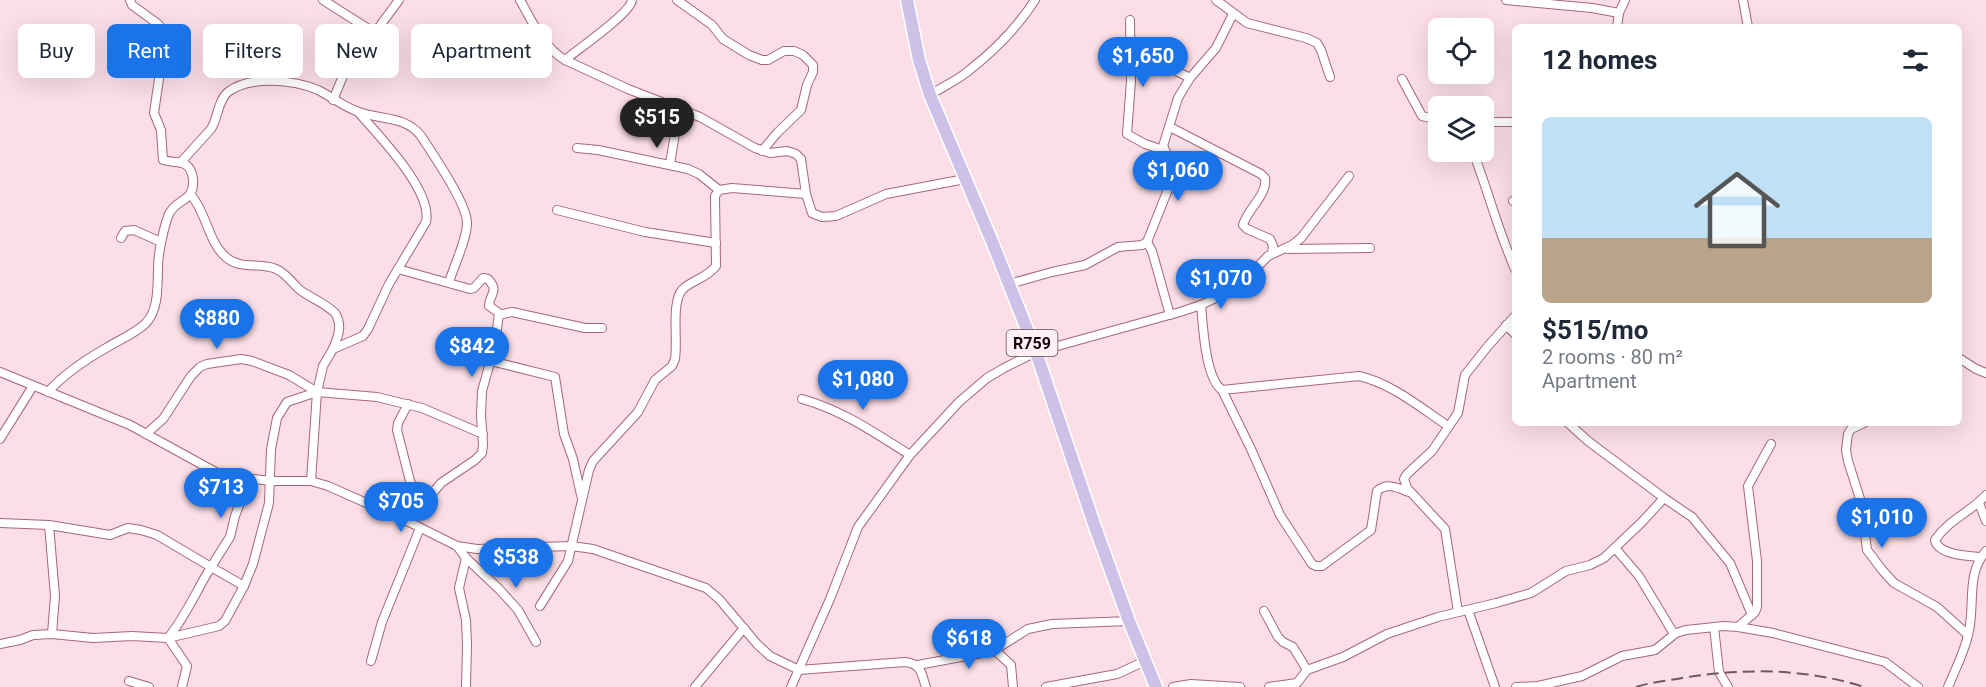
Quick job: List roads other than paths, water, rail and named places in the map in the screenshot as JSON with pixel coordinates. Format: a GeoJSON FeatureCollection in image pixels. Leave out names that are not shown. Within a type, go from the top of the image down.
{"type":"FeatureCollection","features":[{"type":"Feature","properties":{"kind":"main road","name":"R759"},"geometry":{"type":"LineString","coordinates":[[907,0],[919,60],[930,95],[1036,352],[1129,621],[1156,687]]}},
{"type":"Feature","properties":{"kind":"street"},"geometry":{"type":"LineString","coordinates":[[48,392],[80,364],[146,324],[155,307],[161,242],[168,216],[173,208],[191,195],[193,187],[191,172],[186,164],[182,161],[163,160],[161,130],[154,113],[158,99],[158,83],[162,69],[172,55],[173,44],[158,24],[132,5],[130,0]]}},
{"type":"Feature","properties":{"kind":"street"},"geometry":{"type":"LineString","coordinates":[[323,0],[361,24]]}},
{"type":"Feature","properties":{"kind":"street"},"geometry":{"type":"LineString","coordinates":[[382,24],[399,0]]}},
{"type":"Feature","properties":{"kind":"street"},"geometry":{"type":"LineString","coordinates":[[520,0],[549,47],[565,60],[700,117],[762,151],[778,153],[787,151],[796,154],[801,159],[806,194],[812,213],[822,217],[836,216],[886,194],[965,179]]}},
{"type":"Feature","properties":{"kind":"street"},"geometry":{"type":"LineString","coordinates":[[565,60],[618,18],[628,9],[633,0]]}},
{"type":"Feature","properties":{"kind":"street"},"geometry":{"type":"LineString","coordinates":[[676,0],[712,25],[723,39],[749,55],[768,60],[784,51],[794,51],[803,55],[813,65],[813,72],[807,85],[801,110],[762,151]]}},
{"type":"Feature","properties":{"kind":"street"},"geometry":{"type":"LineString","coordinates":[[930,95],[965,74],[994,49],[1023,18],[1035,0]]}},
{"type":"Feature","properties":{"kind":"street"},"geometry":{"type":"LineString","coordinates":[[1216,0],[1233,14],[1254,26],[1317,43],[1322,50],[1330,77]]}},
{"type":"Feature","properties":{"kind":"street"},"geometry":{"type":"LineString","coordinates":[[1506,0],[1592,8],[1619,13]]}},
{"type":"Feature","properties":{"kind":"street"},"geometry":{"type":"LineString","coordinates":[[1617,24],[1619,13],[1625,0]]}},
{"type":"Feature","properties":{"kind":"street"},"geometry":{"type":"LineString","coordinates":[[1743,0],[1747,24]]}},
{"type":"Feature","properties":{"kind":"street"},"geometry":{"type":"LineString","coordinates":[[1009,284],[1085,265],[1118,247],[1142,245],[1147,242],[1173,177],[1174,169],[1164,150],[1164,143],[1178,98],[1190,78],[1216,48],[1233,14]]}},
{"type":"Feature","properties":{"kind":"street"},"geometry":{"type":"LineString","coordinates":[[1130,20],[1132,51],[1127,134],[1145,144],[1164,150]]}},
{"type":"Feature","properties":{"kind":"street"},"geometry":{"type":"LineString","coordinates":[[1132,51],[1190,78]]}},
{"type":"Feature","properties":{"kind":"street"},"geometry":{"type":"LineString","coordinates":[[333,100],[342,78]]}},
{"type":"Feature","properties":{"kind":"street"},"geometry":{"type":"LineString","coordinates":[[1402,79],[1422,116],[1428,118]]}},
{"type":"Feature","properties":{"kind":"street"},"geometry":{"type":"LineString","coordinates":[[182,161],[212,129],[223,98],[228,92],[258,81],[295,83],[321,92],[358,112],[405,122],[415,128],[456,193],[466,214],[464,239],[449,282]]}},
{"type":"Feature","properties":{"kind":"street"},"geometry":{"type":"LineString","coordinates":[[670,164],[679,110]]}},
{"type":"Feature","properties":{"kind":"street"},"geometry":{"type":"LineString","coordinates":[[333,349],[363,336],[428,215],[411,177],[396,155],[358,112]]}},
{"type":"Feature","properties":{"kind":"street"},"geometry":{"type":"LineString","coordinates":[[1494,122],[1512,122]]}},
{"type":"Feature","properties":{"kind":"street"},"geometry":{"type":"LineString","coordinates":[[1170,127],[1219,151],[1265,178],[1265,189],[1245,218],[1243,225],[1247,230],[1270,239],[1272,254]]}},
{"type":"Feature","properties":{"kind":"street"},"geometry":{"type":"LineString","coordinates":[[577,148],[670,164],[699,174],[719,190],[732,188],[806,194]]}},
{"type":"Feature","properties":{"kind":"street"},"geometry":{"type":"LineString","coordinates":[[1477,162],[1512,261]]}},
{"type":"Feature","properties":{"kind":"street"},"geometry":{"type":"LineString","coordinates":[[790,687],[830,599],[858,527],[910,455],[972,390],[1004,368],[1036,352],[1170,315],[1201,305],[1238,287],[1272,254],[1286,249],[1301,238],[1349,176]]}},
{"type":"Feature","properties":{"kind":"street"},"geometry":{"type":"LineString","coordinates":[[540,606],[568,561],[589,470],[594,461],[638,412],[655,380],[672,366],[675,359],[678,298],[685,287],[702,278],[716,266],[714,201],[719,190]]}},
{"type":"Feature","properties":{"kind":"street"},"geometry":{"type":"LineString","coordinates":[[191,195],[225,257],[248,266],[276,269],[284,273],[300,290],[338,317],[339,332],[333,349],[323,366],[317,392],[311,481]]}},
{"type":"Feature","properties":{"kind":"street"},"geometry":{"type":"LineString","coordinates":[[557,210],[645,232],[716,243]]}},
{"type":"Feature","properties":{"kind":"street"},"geometry":{"type":"LineString","coordinates":[[121,238],[125,231],[132,230],[161,242]]}},
{"type":"Feature","properties":{"kind":"street"},"geometry":{"type":"LineString","coordinates":[[1147,242],[1152,251],[1170,315]]}},
{"type":"Feature","properties":{"kind":"street"},"geometry":{"type":"LineString","coordinates":[[1286,249],[1370,248]]}},
{"type":"Feature","properties":{"kind":"street"},"geometry":{"type":"LineString","coordinates":[[398,269],[470,289],[474,288],[483,278],[488,279],[494,292],[489,306],[498,310],[499,315],[491,361],[482,391],[483,449],[480,456],[441,483],[409,522]]}},
{"type":"Feature","properties":{"kind":"street"},"geometry":{"type":"LineString","coordinates":[[1201,305],[1203,333],[1209,363],[1218,387],[1222,390],[1251,449],[1280,515],[1312,564],[1316,567],[1322,566],[1371,530],[1377,491],[1383,486],[1410,493]]}},
{"type":"Feature","properties":{"kind":"street"},"geometry":{"type":"LineString","coordinates":[[499,315],[512,312],[585,328],[602,328]]}},
{"type":"Feature","properties":{"kind":"street"},"geometry":{"type":"LineString","coordinates":[[1458,612],[1445,529],[1410,493],[1404,479],[1432,451],[1458,413],[1465,375],[1512,319]]}},
{"type":"Feature","properties":{"kind":"street"},"geometry":{"type":"LineString","coordinates":[[1506,326],[1512,331]]}},
{"type":"Feature","properties":{"kind":"street"},"geometry":{"type":"LineString","coordinates":[[146,434],[163,419],[191,376],[207,364],[235,360],[252,361],[289,375],[317,392]]}},
{"type":"Feature","properties":{"kind":"street"},"geometry":{"type":"LineString","coordinates":[[1962,360],[1986,373]]}},
{"type":"Feature","properties":{"kind":"street"},"geometry":{"type":"LineString","coordinates":[[491,361],[554,376],[564,434],[573,459],[582,501]]}},
{"type":"Feature","properties":{"kind":"street"},"geometry":{"type":"LineString","coordinates":[[0,372],[130,425],[214,473],[271,481],[311,481],[328,486],[457,546],[477,549],[570,546],[593,549],[706,588],[719,599],[770,656],[799,670],[905,662],[918,665],[993,651],[1028,629],[1052,624],[1129,621]]}},
{"type":"Feature","properties":{"kind":"street"},"geometry":{"type":"LineString","coordinates":[[1222,390],[1359,375],[1377,382],[1448,426]]}},
{"type":"Feature","properties":{"kind":"street"},"geometry":{"type":"LineString","coordinates":[[0,439],[33,386]]}},
{"type":"Feature","properties":{"kind":"street"},"geometry":{"type":"LineString","coordinates":[[0,644],[33,635],[52,634],[93,638],[132,636],[168,638],[219,626],[225,621],[254,564],[269,503],[271,448],[277,418],[288,402],[317,392],[366,395],[427,410],[483,434]]}},
{"type":"Feature","properties":{"kind":"street"},"geometry":{"type":"LineString","coordinates":[[802,399],[822,404],[842,413],[910,455]]}},
{"type":"Feature","properties":{"kind":"street"},"geometry":{"type":"LineString","coordinates":[[408,404],[398,423],[397,430],[410,481],[422,506]]}},
{"type":"Feature","properties":{"kind":"street"},"geometry":{"type":"LineString","coordinates":[[1572,426],[1692,517],[1730,563],[1752,615]]}},
{"type":"Feature","properties":{"kind":"street"},"geometry":{"type":"LineString","coordinates":[[1854,426],[1848,434],[1846,450],[1861,502],[1867,550],[1894,583],[1936,607],[1968,635]]}},
{"type":"Feature","properties":{"kind":"street"},"geometry":{"type":"LineString","coordinates":[[1738,627],[1752,615],[1757,607],[1758,583],[1748,486],[1770,444]]}},
{"type":"Feature","properties":{"kind":"street"},"geometry":{"type":"LineString","coordinates":[[168,638],[189,609],[200,584],[230,537],[249,479]]}},
{"type":"Feature","properties":{"kind":"street"},"geometry":{"type":"LineString","coordinates":[[1948,687],[1968,635],[1972,606],[1971,586],[1983,554],[1942,550],[1936,545],[1935,540],[1940,532],[1958,516],[1986,495]]}},
{"type":"Feature","properties":{"kind":"street"},"geometry":{"type":"LineString","coordinates":[[1269,687],[1297,682],[1306,670],[1344,657],[1387,634],[1531,593],[1566,571],[1590,565],[1604,558],[1664,498]]}},
{"type":"Feature","properties":{"kind":"street"},"geometry":{"type":"LineString","coordinates":[[1978,503],[1986,521]]}},
{"type":"Feature","properties":{"kind":"street"},"geometry":{"type":"LineString","coordinates":[[0,523],[49,525],[110,536],[128,528],[141,530],[157,535],[244,586]]}},
{"type":"Feature","properties":{"kind":"street"},"geometry":{"type":"LineString","coordinates":[[49,525],[54,596],[52,634]]}},
{"type":"Feature","properties":{"kind":"street"},"geometry":{"type":"LineString","coordinates":[[371,661],[382,622],[420,528]]}},
{"type":"Feature","properties":{"kind":"street"},"geometry":{"type":"LineString","coordinates":[[457,546],[518,610],[536,642]]}},
{"type":"Feature","properties":{"kind":"street"},"geometry":{"type":"LineString","coordinates":[[1615,548],[1639,576],[1674,634]]}},
{"type":"Feature","properties":{"kind":"street"},"geometry":{"type":"LineString","coordinates":[[466,558],[459,588],[466,620],[466,687]]}},
{"type":"Feature","properties":{"kind":"street"},"geometry":{"type":"LineString","coordinates":[[1468,610],[1495,687]]}},
{"type":"Feature","properties":{"kind":"street"},"geometry":{"type":"LineString","coordinates":[[1264,611],[1278,636],[1283,642],[1293,647],[1306,670]]}},
{"type":"Feature","properties":{"kind":"street"},"geometry":{"type":"LineString","coordinates":[[1714,627],[1719,672],[1728,687]]}},
{"type":"Feature","properties":{"kind":"street"},"geometry":{"type":"LineString","coordinates":[[1516,687],[1538,686],[1588,674],[1622,656],[1655,650],[1674,634],[1686,630],[1714,627],[1738,627],[1773,633],[1885,662],[1918,687]]}},
{"type":"Feature","properties":{"kind":"street"},"geometry":{"type":"LineString","coordinates":[[694,687],[744,628]]}},
{"type":"Feature","properties":{"kind":"street"},"geometry":{"type":"LineString","coordinates":[[168,638],[187,666],[182,687]]}},
{"type":"Feature","properties":{"kind":"street"},"geometry":{"type":"LineString","coordinates":[[993,651],[1011,664],[1013,687]]}},
{"type":"Feature","properties":{"kind":"street"},"geometry":{"type":"LineString","coordinates":[[1046,687],[1117,674],[1145,662]]}},
{"type":"Feature","properties":{"kind":"street"},"geometry":{"type":"LineString","coordinates":[[918,665],[926,687]]}},
{"type":"Feature","properties":{"kind":"street"},"geometry":{"type":"LineString","coordinates":[[129,681],[149,687]]}},
{"type":"Feature","properties":{"kind":"street"},"geometry":{"type":"LineString","coordinates":[[1173,687],[1191,684],[1240,687]]}},
{"type":"Feature","properties":{"kind":"railway"},"geometry":{"type":"LineString","coordinates":[[1636,687],[1705,675],[1750,671],[1819,676],[1864,687]]}}]}
